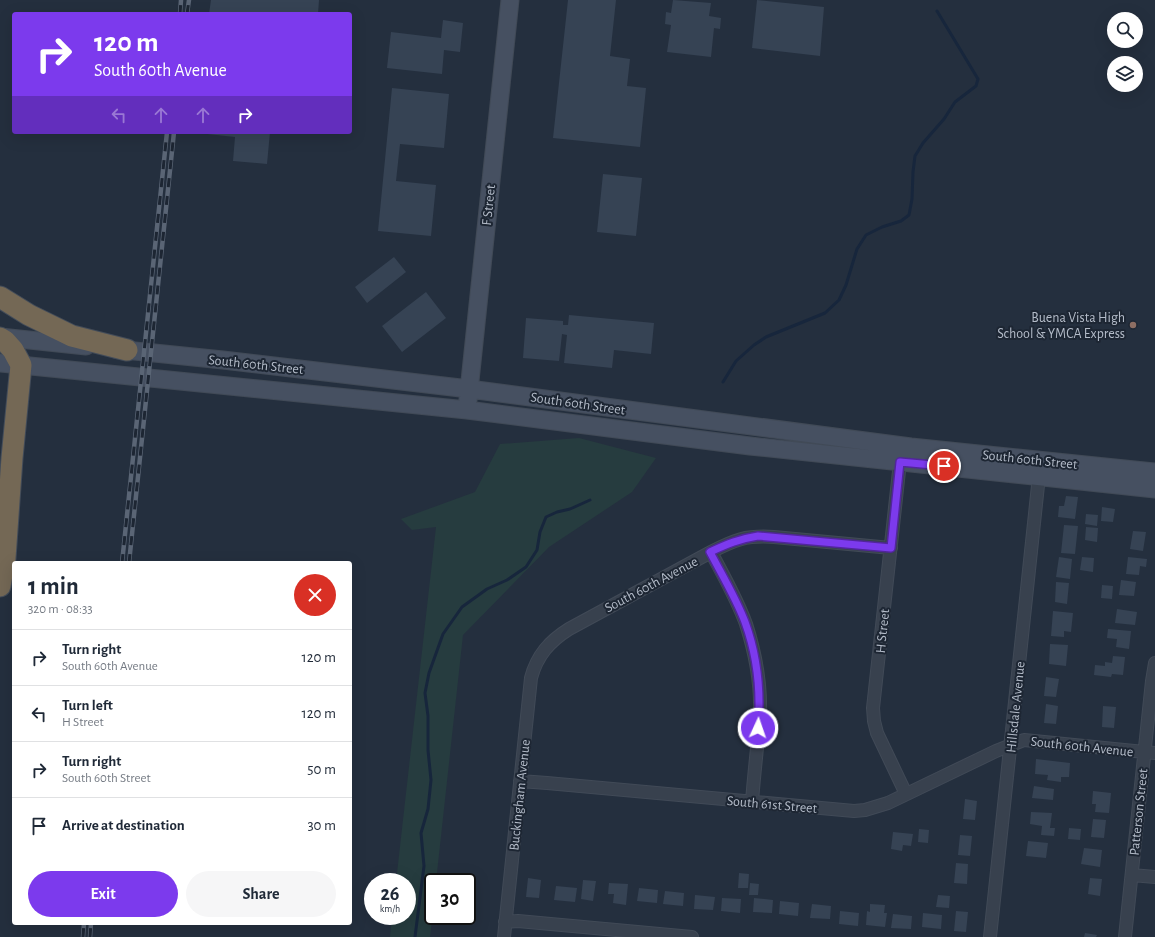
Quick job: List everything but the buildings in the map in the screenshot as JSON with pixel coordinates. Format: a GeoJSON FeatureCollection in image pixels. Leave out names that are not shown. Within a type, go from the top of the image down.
{"type":"FeatureCollection","features":[{"type":"Feature","properties":{"kind":"highway"},"geometry":{"type":"LineString","coordinates":[[0,297],[29,315],[72,336],[127,350]]}},
{"type":"Feature","properties":{"kind":"highway"},"geometry":{"type":"LineString","coordinates":[[0,338],[14,350],[21,365],[12,458],[5,558],[0,586]]}},
{"type":"Feature","properties":{"kind":"main road","name":"F Street"},"geometry":{"type":"LineString","coordinates":[[467,410],[510,0]]}},
{"type":"Feature","properties":{"kind":"main road","name":"South 60th Street"},"geometry":{"type":"LineString","coordinates":[[0,338],[223,360],[469,389],[889,444],[1155,472]]}},
{"type":"Feature","properties":{"kind":"main road","name":"South 60th Street"},"geometry":{"type":"LineString","coordinates":[[0,363],[467,410],[750,446],[1039,476],[1155,490]]}},
{"type":"Feature","properties":{"kind":"street","name":"H Street"},"geometry":{"type":"LineString","coordinates":[[900,462],[873,708],[877,733],[906,794]]}},
{"type":"Feature","properties":{"kind":"street","name":"Hillsdale Avenue"},"geometry":{"type":"LineString","coordinates":[[990,937],[1039,476]]}},
{"type":"Feature","properties":{"kind":"street","name":"South 60th Avenue"},"geometry":{"type":"LineString","coordinates":[[541,654],[555,638],[569,629],[710,552],[742,538],[758,536],[891,548]]}},
{"type":"Feature","properties":{"kind":"street"},"geometry":{"type":"LineString","coordinates":[[710,552],[736,601],[745,622],[757,671],[760,713],[752,802]]}},
{"type":"Feature","properties":{"kind":"street","name":"Buckingham Avenue"},"geometry":{"type":"LineString","coordinates":[[504,937],[531,678],[541,654]]}},
{"type":"Feature","properties":{"kind":"street","name":"Patterson Street"},"geometry":{"type":"LineString","coordinates":[[1126,937],[1132,875],[1150,752],[1152,681],[1155,663]]}},
{"type":"Feature","properties":{"kind":"street","name":"South 60th Avenue"},"geometry":{"type":"LineString","coordinates":[[1011,745],[1024,740],[1150,752]]}},
{"type":"Feature","properties":{"kind":"street","name":"South 61st Street"},"geometry":{"type":"LineString","coordinates":[[520,781],[547,782],[854,811],[876,807],[1011,745]]}},
{"type":"Feature","properties":{"kind":"street"},"geometry":{"type":"LineString","coordinates":[[1132,875],[1155,877]]}},
{"type":"Feature","properties":{"kind":"street"},"geometry":{"type":"LineString","coordinates":[[506,922],[518,921],[692,937]]}},
{"type":"Feature","properties":{"kind":"green space"},"geometry":{"type":"Polygon","coordinates":[[[579,438],[656,458],[632,492],[549,547],[463,635],[437,873],[424,873],[424,925],[431,925],[430,937],[390,937],[391,925],[416,925],[416,873],[397,873],[436,527],[412,530],[401,519],[475,492],[500,444],[579,438]]]}},
{"type":"Feature","properties":{"kind":"waterway"},"geometry":{"type":"LineString","coordinates":[[723,382],[736,361],[754,345],[766,337],[825,313],[839,300],[846,285],[857,249],[866,235],[882,227],[901,221],[909,215],[912,199],[915,156],[923,143],[944,119],[955,102],[976,86],[978,79],[937,11]]}},
{"type":"Feature","properties":{"kind":"waterway"},"geometry":{"type":"LineString","coordinates":[[415,937],[424,866],[421,833],[428,809],[431,780],[428,750],[428,716],[425,693],[429,673],[443,634],[462,607],[487,589],[507,580],[526,567],[537,550],[540,532],[546,517],[590,500]]}},
{"type":"Feature","properties":{"kind":"railway"},"geometry":{"type":"LineString","coordinates":[[180,12],[181,0]]}},
{"type":"Feature","properties":{"kind":"railway"},"geometry":{"type":"LineString","coordinates":[[187,12],[189,0]]}},
{"type":"Feature","properties":{"kind":"railway"},"geometry":{"type":"LineString","coordinates":[[122,561],[167,134]]}},
{"type":"Feature","properties":{"kind":"railway"},"geometry":{"type":"LineString","coordinates":[[129,561],[174,134]]}},
{"type":"Feature","properties":{"kind":"railway"},"geometry":{"type":"LineString","coordinates":[[83,937],[84,925]]}},
{"type":"Feature","properties":{"kind":"railway"},"geometry":{"type":"LineString","coordinates":[[90,937],[91,925]]}},
{"type":"Feature","properties":{"kind":"place","name":"Buena Vista High School & YMCA Express"},"geometry":{"type":"Point","coordinates":[1133,325]}},
{"type":"Feature","properties":{"kind":"route"},"geometry":{"type":"LineString","coordinates":[[758,728],[760,713],[759,691],[751,641],[736,601],[710,552],[730,542],[742,538],[758,536],[891,548],[900,462],[944,466]]}}]}
